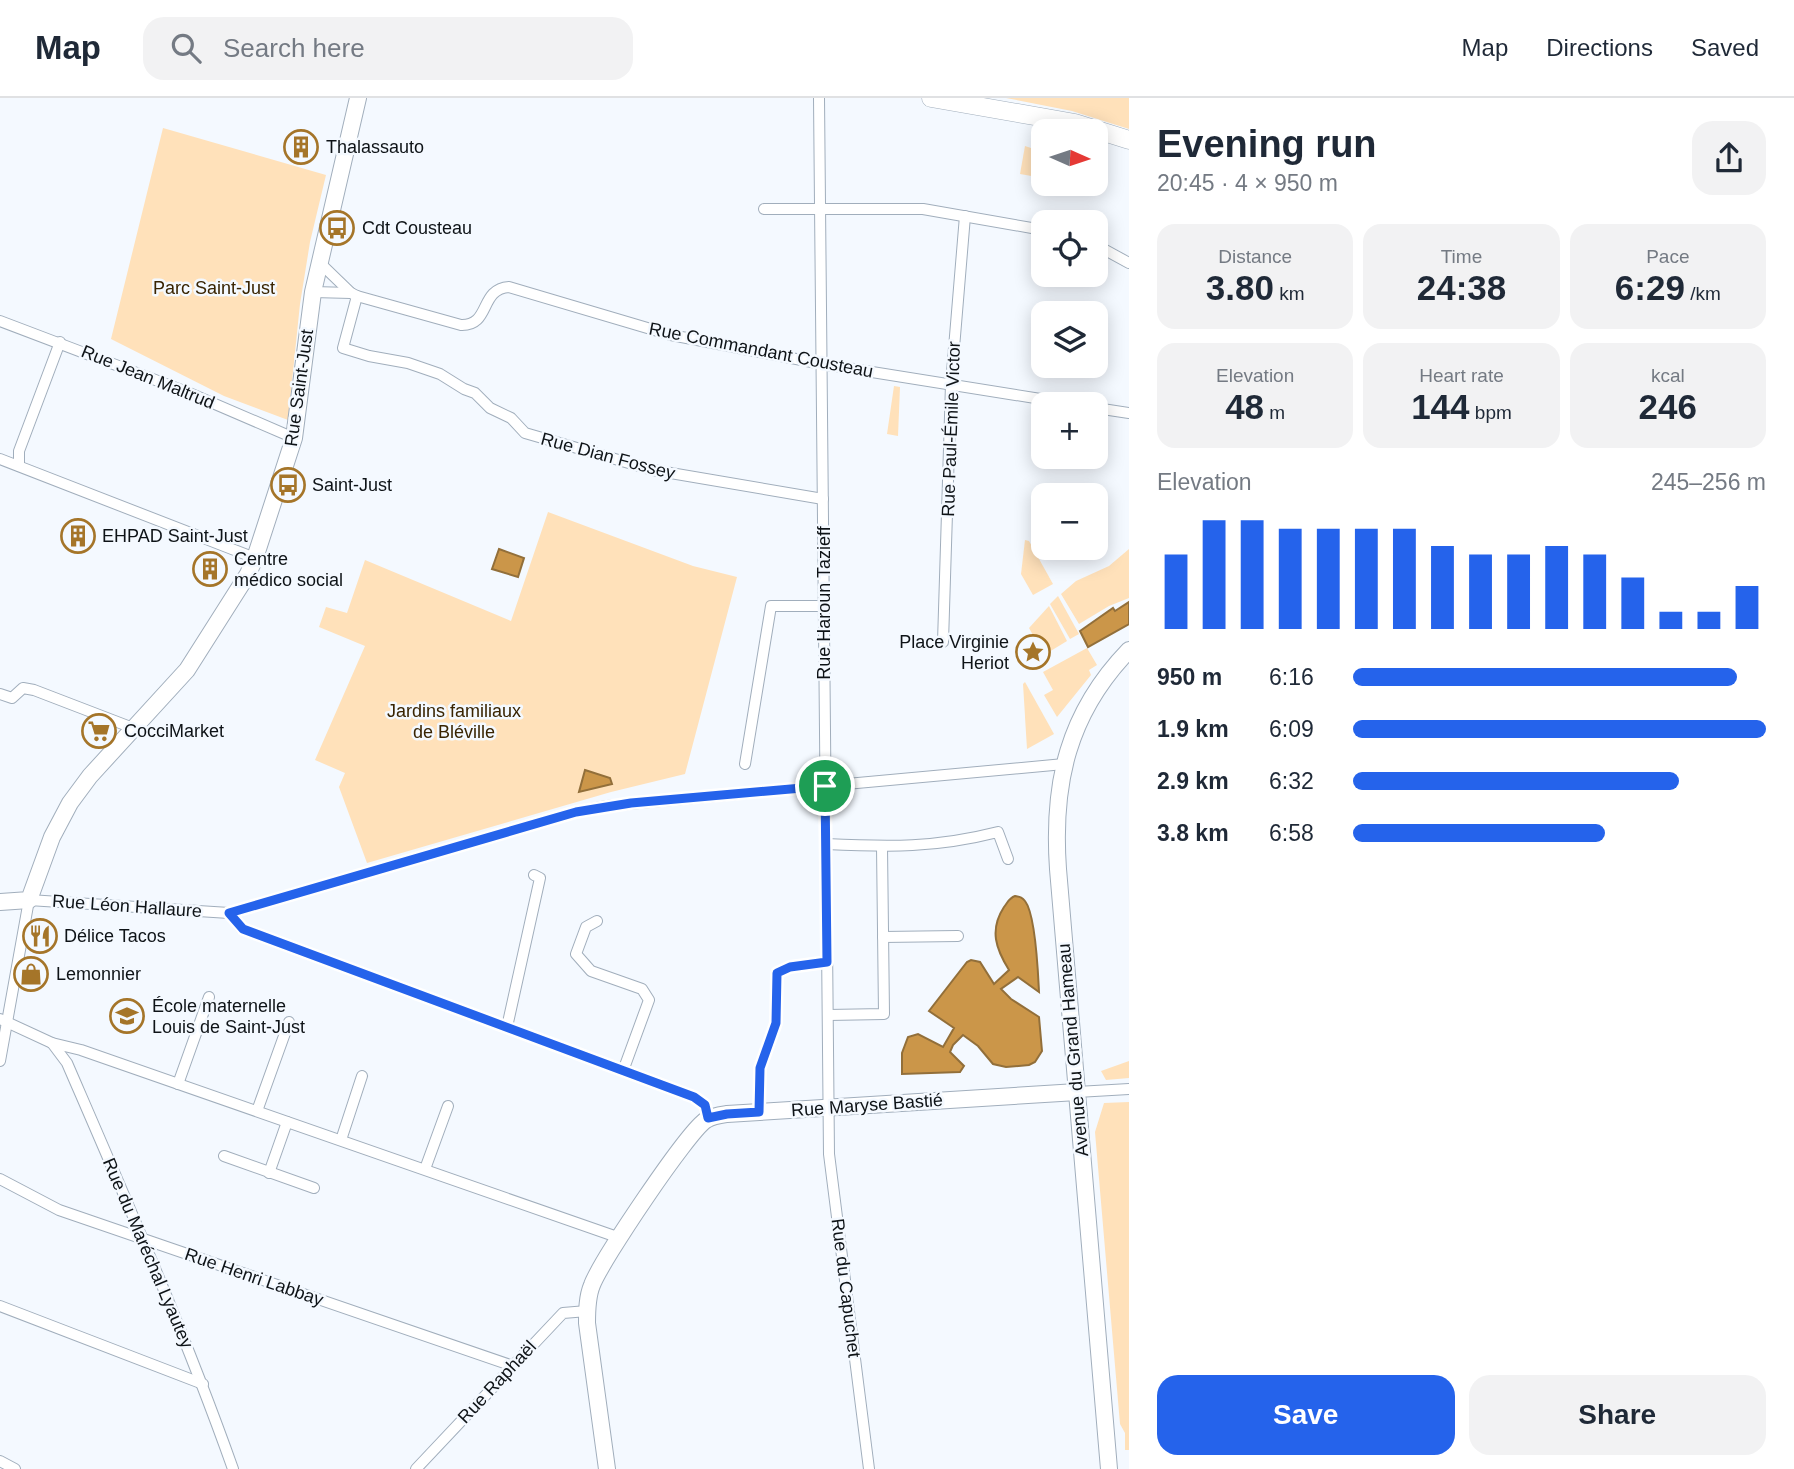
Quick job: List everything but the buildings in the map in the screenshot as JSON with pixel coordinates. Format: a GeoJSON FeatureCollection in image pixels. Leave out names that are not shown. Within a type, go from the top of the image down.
{"type":"FeatureCollection","features":[{"type":"Feature","properties":{"kind":"main road"},"geometry":{"type":"LineString","coordinates":[[931,98],[1075,123],[1129,140]]}},
{"type":"Feature","properties":{"kind":"street","name":"Rue Saint-Just"},"geometry":{"type":"LineString","coordinates":[[29,900],[52,837],[70,803],[132,728],[187,670],[248,574],[255,558],[294,438],[313,292],[358,98]]}},
{"type":"Feature","properties":{"kind":"street","name":"Rue Haroun Tazieff"},"geometry":{"type":"LineString","coordinates":[[820,98],[829,1107]]}},
{"type":"Feature","properties":{"kind":"street"},"geometry":{"type":"LineString","coordinates":[[764,209],[923,209],[1031,228]]}},
{"type":"Feature","properties":{"kind":"street","name":"Rue Paul-Émile Victor"},"geometry":{"type":"LineString","coordinates":[[943,642],[951,384],[965,216]]}},
{"type":"Feature","properties":{"kind":"street"},"geometry":{"type":"LineString","coordinates":[[1108,252],[1129,263]]}},
{"type":"Feature","properties":{"kind":"street","name":"Rue Commandant Cousteau"},"geometry":{"type":"LineString","coordinates":[[320,263],[354,295]]}},
{"type":"Feature","properties":{"kind":"street","name":"Rue Commandant Cousteau"},"geometry":{"type":"LineString","coordinates":[[313,292],[354,295],[468,325],[474,323],[482,314],[491,294],[500,288],[509,287],[671,335],[822,364],[1031,397]]}},
{"type":"Feature","properties":{"kind":"street","name":"Rue Dian Fossey"},"geometry":{"type":"LineString","coordinates":[[354,295],[342,348],[408,363],[440,374],[475,393],[490,408],[511,418],[525,433],[653,470],[823,499]]}},
{"type":"Feature","properties":{"kind":"street","name":"Rue Jean Maltrud"},"geometry":{"type":"LineString","coordinates":[[0,321],[187,391],[294,438]]}},
{"type":"Feature","properties":{"kind":"street"},"geometry":{"type":"LineString","coordinates":[[19,466],[19,451],[60,342]]}},
{"type":"Feature","properties":{"kind":"street"},"geometry":{"type":"LineString","coordinates":[[1108,410],[1129,413]]}},
{"type":"Feature","properties":{"kind":"street"},"geometry":{"type":"LineString","coordinates":[[0,459],[255,558]]}},
{"type":"Feature","properties":{"kind":"street"},"geometry":{"type":"LineString","coordinates":[[745,764],[771,606],[824,606]]}},
{"type":"Feature","properties":{"kind":"street","name":"Avenue du Grand Hameau"},"geometry":{"type":"LineString","coordinates":[[1109,1469],[1056,848],[1057,804],[1063,764],[1074,732],[1108,673],[1129,650]]}},
{"type":"Feature","properties":{"kind":"street"},"geometry":{"type":"LineString","coordinates":[[0,694],[12,698],[23,688],[34,690],[132,728]]}},
{"type":"Feature","properties":{"kind":"street","name":"Rue Léon Hallaure"},"geometry":{"type":"LineString","coordinates":[[0,902],[29,900],[229,913],[576,812],[631,803],[1063,764]]}},
{"type":"Feature","properties":{"kind":"street"},"geometry":{"type":"LineString","coordinates":[[826,844],[922,846],[960,842],[998,832],[1008,859]]}},
{"type":"Feature","properties":{"kind":"street"},"geometry":{"type":"LineString","coordinates":[[828,1015],[884,1014],[882,847]]}},
{"type":"Feature","properties":{"kind":"street"},"geometry":{"type":"LineString","coordinates":[[507,1027],[540,878],[534,874]]}},
{"type":"Feature","properties":{"kind":"street"},"geometry":{"type":"LineString","coordinates":[[0,1061],[4,1021],[29,900]]}},
{"type":"Feature","properties":{"kind":"street"},"geometry":{"type":"LineString","coordinates":[[229,913],[243,929],[694,1097],[705,1105],[708,1118],[694,1133],[620,1238],[591,1287],[587,1311],[607,1469]]}},
{"type":"Feature","properties":{"kind":"street"},"geometry":{"type":"LineString","coordinates":[[597,921],[586,927],[576,954],[591,971],[642,989],[649,1000],[623,1071]]}},
{"type":"Feature","properties":{"kind":"street"},"geometry":{"type":"LineString","coordinates":[[883,937],[958,936]]}},
{"type":"Feature","properties":{"kind":"street"},"geometry":{"type":"LineString","coordinates":[[759,1112],[760,1068],[776,1023],[777,973],[790,967],[827,962]]}},
{"type":"Feature","properties":{"kind":"street"},"geometry":{"type":"LineString","coordinates":[[178,1084],[209,997]]}},
{"type":"Feature","properties":{"kind":"street"},"geometry":{"type":"LineString","coordinates":[[4,1021],[52,1043],[81,1050],[620,1238]]}},
{"type":"Feature","properties":{"kind":"street"},"geometry":{"type":"LineString","coordinates":[[257,1111],[289,1022]]}},
{"type":"Feature","properties":{"kind":"street","name":"Rue du Maréchal Lyautey"},"geometry":{"type":"LineString","coordinates":[[52,1043],[67,1063],[143,1238],[203,1384],[233,1469]]}},
{"type":"Feature","properties":{"kind":"street"},"geometry":{"type":"LineString","coordinates":[[341,1140],[362,1076]]}},
{"type":"Feature","properties":{"kind":"street","name":"Rue Maryse Bastié"},"geometry":{"type":"LineString","coordinates":[[708,1118],[727,1114],[1129,1089]]}},
{"type":"Feature","properties":{"kind":"street"},"geometry":{"type":"LineString","coordinates":[[425,1169],[448,1106]]}},
{"type":"Feature","properties":{"kind":"street","name":"Rue du Capuchet"},"geometry":{"type":"LineString","coordinates":[[829,1107],[828,1154],[869,1469]]}},
{"type":"Feature","properties":{"kind":"street"},"geometry":{"type":"LineString","coordinates":[[269,1172],[287,1122]]}},
{"type":"Feature","properties":{"kind":"street"},"geometry":{"type":"LineString","coordinates":[[224,1156],[314,1188]]}},
{"type":"Feature","properties":{"kind":"street","name":"Rue Henri Labbay"},"geometry":{"type":"LineString","coordinates":[[0,1179],[59,1210],[513,1366]]}},
{"type":"Feature","properties":{"kind":"street"},"geometry":{"type":"LineString","coordinates":[[0,1306],[203,1384]]}},
{"type":"Feature","properties":{"kind":"street","name":"Rue Raphaël"},"geometry":{"type":"LineString","coordinates":[[416,1469],[563,1313],[587,1311]]}},
{"type":"Feature","properties":{"kind":"street"},"geometry":{"type":"LineString","coordinates":[[0,1461],[15,1469]]}},
{"type":"Feature","properties":{"kind":"green space"},"geometry":{"type":"Polygon","coordinates":[[[1006,98],[1129,98],[1129,129],[1108,122],[1108,119],[1097,119],[1072,111],[1006,98]]]}},
{"type":"Feature","properties":{"kind":"green space","name":"Parc Saint-Just"},"geometry":{"type":"Polygon","coordinates":[[[163,128],[326,175],[310,242],[300,304],[288,420],[224,396],[111,339],[163,128]]]}},
{"type":"Feature","properties":{"kind":"green space"},"geometry":{"type":"Polygon","coordinates":[[[1025,146],[1031,148],[1031,176],[1020,174],[1025,146]]]}},
{"type":"Feature","properties":{"kind":"green space"},"geometry":{"type":"Polygon","coordinates":[[[894,386],[900,387],[898,436],[887,434],[894,386]]]}},
{"type":"Feature","properties":{"kind":"green space","name":"Jardins familiaux de Bléville"},"geometry":{"type":"Polygon","coordinates":[[[548,512],[693,566],[737,577],[685,774],[611,792],[367,863],[339,787],[345,773],[315,760],[365,646],[319,627],[326,607],[347,613],[365,560],[511,621],[548,512]]]}},
{"type":"Feature","properties":{"kind":"green space"},"geometry":{"type":"Polygon","coordinates":[[[1025,540],[1031,545],[1031,560],[1040,560],[1053,584],[1033,595],[1021,574],[1025,540]]]}},
{"type":"Feature","properties":{"kind":"green space"},"geometry":{"type":"Polygon","coordinates":[[[1129,549],[1129,598],[1109,606],[1079,624],[1061,594],[1076,581],[1109,566],[1129,549]]]}},
{"type":"Feature","properties":{"kind":"green space"},"geometry":{"type":"Polygon","coordinates":[[[1058,596],[1079,634],[1070,639],[1050,604],[1058,596]]]}},
{"type":"Feature","properties":{"kind":"green space"},"geometry":{"type":"Polygon","coordinates":[[[1049,606],[1067,641],[1044,655],[1029,628],[1049,606]]]}},
{"type":"Feature","properties":{"kind":"green space"},"geometry":{"type":"Polygon","coordinates":[[[1087,648],[1097,665],[1089,670],[1091,675],[1057,717],[1044,695],[1053,690],[1043,672],[1087,648]]]}},
{"type":"Feature","properties":{"kind":"green space"},"geometry":{"type":"Polygon","coordinates":[[[1025,682],[1054,734],[1027,749],[1023,684],[1025,682]]]}},
{"type":"Feature","properties":{"kind":"green space"},"geometry":{"type":"Polygon","coordinates":[[[1129,1061],[1129,1078],[1106,1080],[1101,1071],[1129,1061]]]}},
{"type":"Feature","properties":{"kind":"green space"},"geometry":{"type":"Polygon","coordinates":[[[1129,1102],[1129,1450],[1125,1450],[1125,1433],[1120,1424],[1095,1132],[1104,1103],[1129,1102]]]}},
{"type":"Feature","properties":{"kind":"shaded area"},"geometry":{"type":"Polygon","coordinates":[[[499,549],[524,558],[518,577],[492,569],[499,549]]]}},
{"type":"Feature","properties":{"kind":"shaded area"},"geometry":{"type":"Polygon","coordinates":[[[1129,602],[1129,624],[1088,647],[1080,631],[1113,608],[1115,611],[1129,602]]]}},
{"type":"Feature","properties":{"kind":"shaded area"},"geometry":{"type":"Polygon","coordinates":[[[585,770],[610,778],[612,784],[579,792],[585,770]]]}},
{"type":"Feature","properties":{"kind":"shaded area"},"geometry":{"type":"Polygon","coordinates":[[[1015,896],[1025,901],[1032,918],[1039,992],[1018,977],[1001,989],[1011,999],[1039,1017],[1042,1051],[1035,1062],[1029,1065],[1006,1067],[993,1064],[978,1046],[963,1035],[950,1052],[964,1066],[960,1072],[902,1074],[902,1053],[908,1037],[918,1034],[943,1047],[954,1028],[929,1011],[967,962],[980,962],[994,984],[1009,970],[998,947],[996,932],[999,915],[1015,896]]]}},
{"type":"Feature","properties":{"kind":"place","name":"Thalassauto"},"geometry":{"type":"Point","coordinates":[301,147]}},
{"type":"Feature","properties":{"kind":"place","name":"Cdt Cousteau"},"geometry":{"type":"Point","coordinates":[337,228]}},
{"type":"Feature","properties":{"kind":"place","name":"Saint-Just"},"geometry":{"type":"Point","coordinates":[288,485]}},
{"type":"Feature","properties":{"kind":"place","name":"EHPAD Saint-Just"},"geometry":{"type":"Point","coordinates":[78,536]}},
{"type":"Feature","properties":{"kind":"place","name":"Centre médico social"},"geometry":{"type":"Point","coordinates":[210,569]}},
{"type":"Feature","properties":{"kind":"place","name":"Place Virginie Heriot"},"geometry":{"type":"Point","coordinates":[1033,652]}},
{"type":"Feature","properties":{"kind":"place","name":"CocciMarket"},"geometry":{"type":"Point","coordinates":[99,731]}},
{"type":"Feature","properties":{"kind":"place","name":"Délice Tacos"},"geometry":{"type":"Point","coordinates":[40,936]}},
{"type":"Feature","properties":{"kind":"place","name":"Lemonnier"},"geometry":{"type":"Point","coordinates":[31,974]}},
{"type":"Feature","properties":{"kind":"place","name":"École maternelle Louis de Saint-Just"},"geometry":{"type":"Point","coordinates":[127,1016]}},
{"type":"Feature","properties":{"kind":"route"},"geometry":{"type":"LineString","coordinates":[[825,786],[827,962],[790,967],[777,973],[776,1023],[760,1068],[759,1112],[708,1118],[705,1105],[694,1097],[243,929],[229,913],[576,812],[631,803],[825,786]]}}]}
